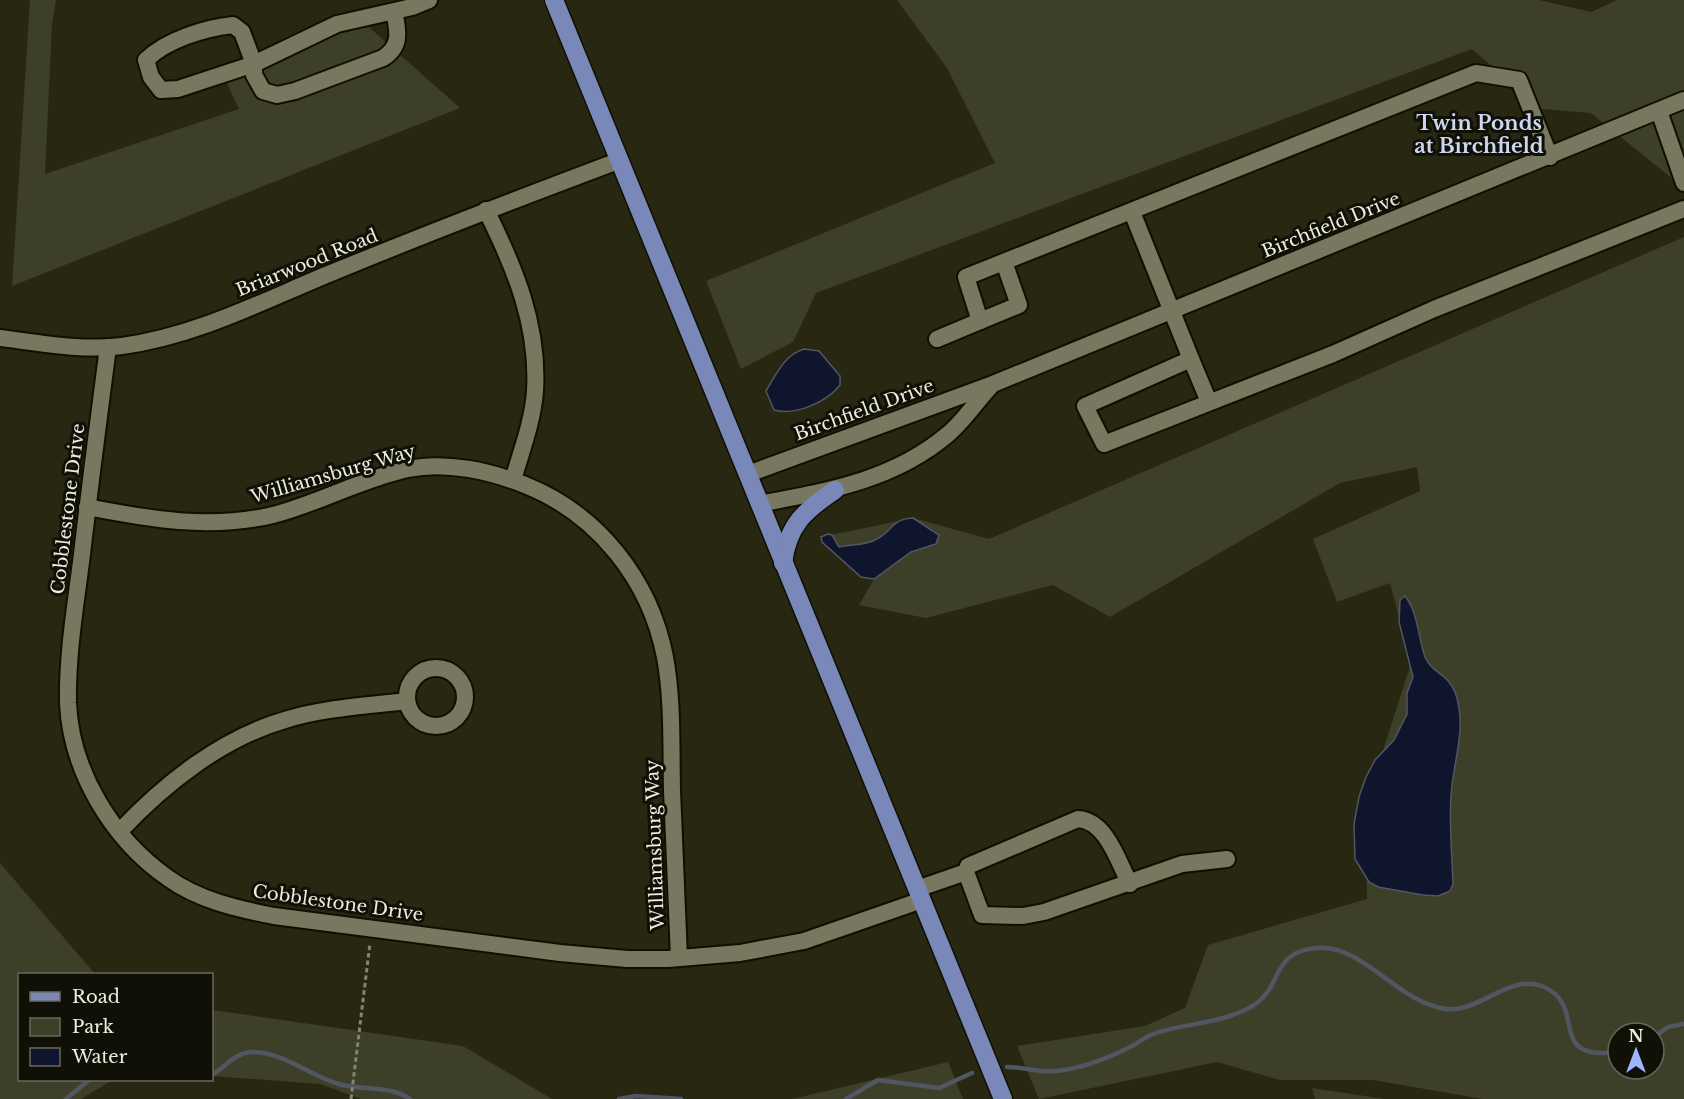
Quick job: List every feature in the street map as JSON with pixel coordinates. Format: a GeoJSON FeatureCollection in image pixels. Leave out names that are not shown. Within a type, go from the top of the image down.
{"type":"FeatureCollection","features":[{"type":"Feature","properties":{"kind":"main road"},"geometry":{"type":"LineString","coordinates":[[554,0],[1003,1099]]}},
{"type":"Feature","properties":{"kind":"main road"},"geometry":{"type":"LineString","coordinates":[[783,565],[785,547],[793,526],[810,507],[835,490]]}},
{"type":"Feature","properties":{"kind":"street"},"geometry":{"type":"LineString","coordinates":[[394,11],[399,37],[392,52],[321,82],[277,95],[263,91],[254,75],[254,64],[242,32],[233,25],[215,27],[156,50],[146,60],[151,77],[161,90],[178,88],[254,64],[337,24],[394,11],[429,0]]}},
{"type":"Feature","properties":{"kind":"street"},"geometry":{"type":"LineString","coordinates":[[980,321],[966,277],[1476,73],[1519,80],[1550,156]]}},
{"type":"Feature","properties":{"kind":"street","name":"Birchfield Drive"},"geometry":{"type":"LineString","coordinates":[[748,474],[993,384],[1684,100]]}},
{"type":"Feature","properties":{"kind":"street"},"geometry":{"type":"LineString","coordinates":[[1659,111],[1684,183]]}},
{"type":"Feature","properties":{"kind":"street","name":"Briarwood Road"},"geometry":{"type":"LineString","coordinates":[[0,338],[49,345],[108,347],[143,342],[188,331],[486,210],[618,161]]}},
{"type":"Feature","properties":{"kind":"street"},"geometry":{"type":"LineString","coordinates":[[1191,359],[1085,406],[1104,444],[1333,354],[1434,309],[1684,209]]}},
{"type":"Feature","properties":{"kind":"street"},"geometry":{"type":"LineString","coordinates":[[486,210],[519,283],[530,318],[536,356],[533,409],[513,480]]}},
{"type":"Feature","properties":{"kind":"street"},"geometry":{"type":"LineString","coordinates":[[1132,212],[1209,402]]}},
{"type":"Feature","properties":{"kind":"street"},"geometry":{"type":"LineString","coordinates":[[937,339],[1019,305],[1004,262]]}},
{"type":"Feature","properties":{"kind":"street","name":"Cobblestone Drive"},"geometry":{"type":"LineString","coordinates":[[108,347],[70,651],[68,705],[76,753],[108,817],[168,879],[208,898],[274,916],[616,958],[679,958],[741,953],[804,942],[919,894],[966,872],[968,866],[1078,819],[1087,820],[1101,829],[1130,884]]}},
{"type":"Feature","properties":{"kind":"street","name":"Birchfield Drive"},"geometry":{"type":"LineString","coordinates":[[759,504],[835,490],[904,464],[948,434],[993,384]]}},
{"type":"Feature","properties":{"kind":"street","name":"Williamsburg Way"},"geometry":{"type":"LineString","coordinates":[[87,507],[164,521],[225,523],[272,515],[409,469],[450,468],[513,480],[558,501],[607,540],[634,575],[653,616],[665,660],[669,706],[679,958]]}},
{"type":"Feature","properties":{"kind":"street"},"geometry":{"type":"LineString","coordinates":[[120,831],[160,793],[211,755],[247,734],[285,720],[406,700]]}},
{"type":"Feature","properties":{"kind":"street"},"geometry":{"type":"LineString","coordinates":[[966,872],[982,915],[990,917],[1044,912],[1130,884],[1182,864],[1227,859]]}},
{"type":"Feature","properties":{"kind":"path"},"geometry":{"type":"LineString","coordinates":[[351,1099],[373,928]]}},
{"type":"Feature","properties":{"kind":"green space"},"geometry":{"type":"Polygon","coordinates":[[[30,0],[56,0],[52,25],[45,174],[239,109],[219,66],[362,21],[460,108],[12,286],[30,0]]]}},
{"type":"Feature","properties":{"kind":"green space"},"geometry":{"type":"Polygon","coordinates":[[[897,0],[1539,0],[1591,12],[1617,0],[1684,0],[1684,188],[1591,113],[1541,109],[1472,49],[816,293],[793,342],[741,369],[706,281],[995,163],[947,68],[897,0]]]}},
{"type":"Feature","properties":{"kind":"green space"},"geometry":{"type":"Polygon","coordinates":[[[1684,237],[1684,1099],[1483,1099],[1373,1080],[1280,1080],[1217,1062],[1039,1099],[1017,1046],[1145,1026],[1185,1008],[1208,945],[1367,899],[1366,804],[1411,663],[1390,583],[1337,602],[1313,539],[1420,491],[1417,467],[1340,483],[1110,617],[1053,585],[926,618],[859,605],[874,579],[821,537],[913,518],[989,539],[1684,237]]]}},
{"type":"Feature","properties":{"kind":"green space"},"geometry":{"type":"Polygon","coordinates":[[[0,863],[94,973],[18,973],[18,1081],[111,1081],[81,1099],[0,1099],[0,863]]]}},
{"type":"Feature","properties":{"kind":"green space"},"geometry":{"type":"Polygon","coordinates":[[[213,1010],[463,1046],[552,1099],[361,1099],[320,1084],[213,1076],[213,1010]]]}},
{"type":"Feature","properties":{"kind":"green space"},"geometry":{"type":"Polygon","coordinates":[[[948,1062],[963,1099],[792,1099],[948,1062]]]}},
{"type":"Feature","properties":{"kind":"green space"},"geometry":{"type":"Polygon","coordinates":[[[1312,1088],[1385,1099],[1315,1099],[1312,1088]]]}},
{"type":"Feature","properties":{"kind":"water"},"geometry":{"type":"Polygon","coordinates":[[[804,349],[819,351],[840,376],[840,385],[827,397],[810,406],[791,411],[774,410],[766,391],[786,361],[804,349]]]}},
{"type":"Feature","properties":{"kind":"water"},"geometry":{"type":"Polygon","coordinates":[[[913,518],[939,535],[936,544],[911,552],[874,579],[861,577],[822,542],[821,537],[828,534],[832,535],[839,547],[868,543],[882,536],[896,523],[913,518]]]}},
{"type":"Feature","properties":{"kind":"water"},"geometry":{"type":"Polygon","coordinates":[[[1405,596],[1415,617],[1425,657],[1453,688],[1459,708],[1460,733],[1450,807],[1453,884],[1450,891],[1438,896],[1378,887],[1369,882],[1355,859],[1354,824],[1359,797],[1366,777],[1375,760],[1394,740],[1407,714],[1407,693],[1413,677],[1399,622],[1400,600],[1405,596]]]}},
{"type":"Feature","properties":{"kind":"waterway"},"geometry":{"type":"LineString","coordinates":[[1007,1067],[1038,1071],[1067,1070],[1116,1054],[1153,1034],[1233,1015],[1257,1003],[1265,996],[1285,962],[1292,955],[1303,950],[1317,948],[1334,949],[1350,955],[1412,996],[1446,1009],[1459,1009],[1519,985],[1531,984],[1544,987],[1557,996],[1564,1007],[1574,1041],[1582,1048],[1595,1053],[1606,1053]]}},
{"type":"Feature","properties":{"kind":"waterway"},"geometry":{"type":"LineString","coordinates":[[1666,1028],[1684,1024]]}},
{"type":"Feature","properties":{"kind":"waterway"},"geometry":{"type":"LineString","coordinates":[[213,1074],[240,1055],[251,1052],[263,1053],[286,1060],[331,1082],[350,1087],[395,1092],[410,1099]]}},
{"type":"Feature","properties":{"kind":"waterway"},"geometry":{"type":"LineString","coordinates":[[846,1099],[878,1080],[939,1088],[972,1073]]}},
{"type":"Feature","properties":{"kind":"waterway"},"geometry":{"type":"LineString","coordinates":[[66,1099],[88,1081]]}},
{"type":"Feature","properties":{"kind":"waterway"},"geometry":{"type":"LineString","coordinates":[[619,1099],[636,1096],[681,1099]]}},
{"type":"Feature","properties":{"kind":"district","name":"Twin Ponds at Birchfield"},"geometry":{"type":"Point","coordinates":[1479,134]}}]}
